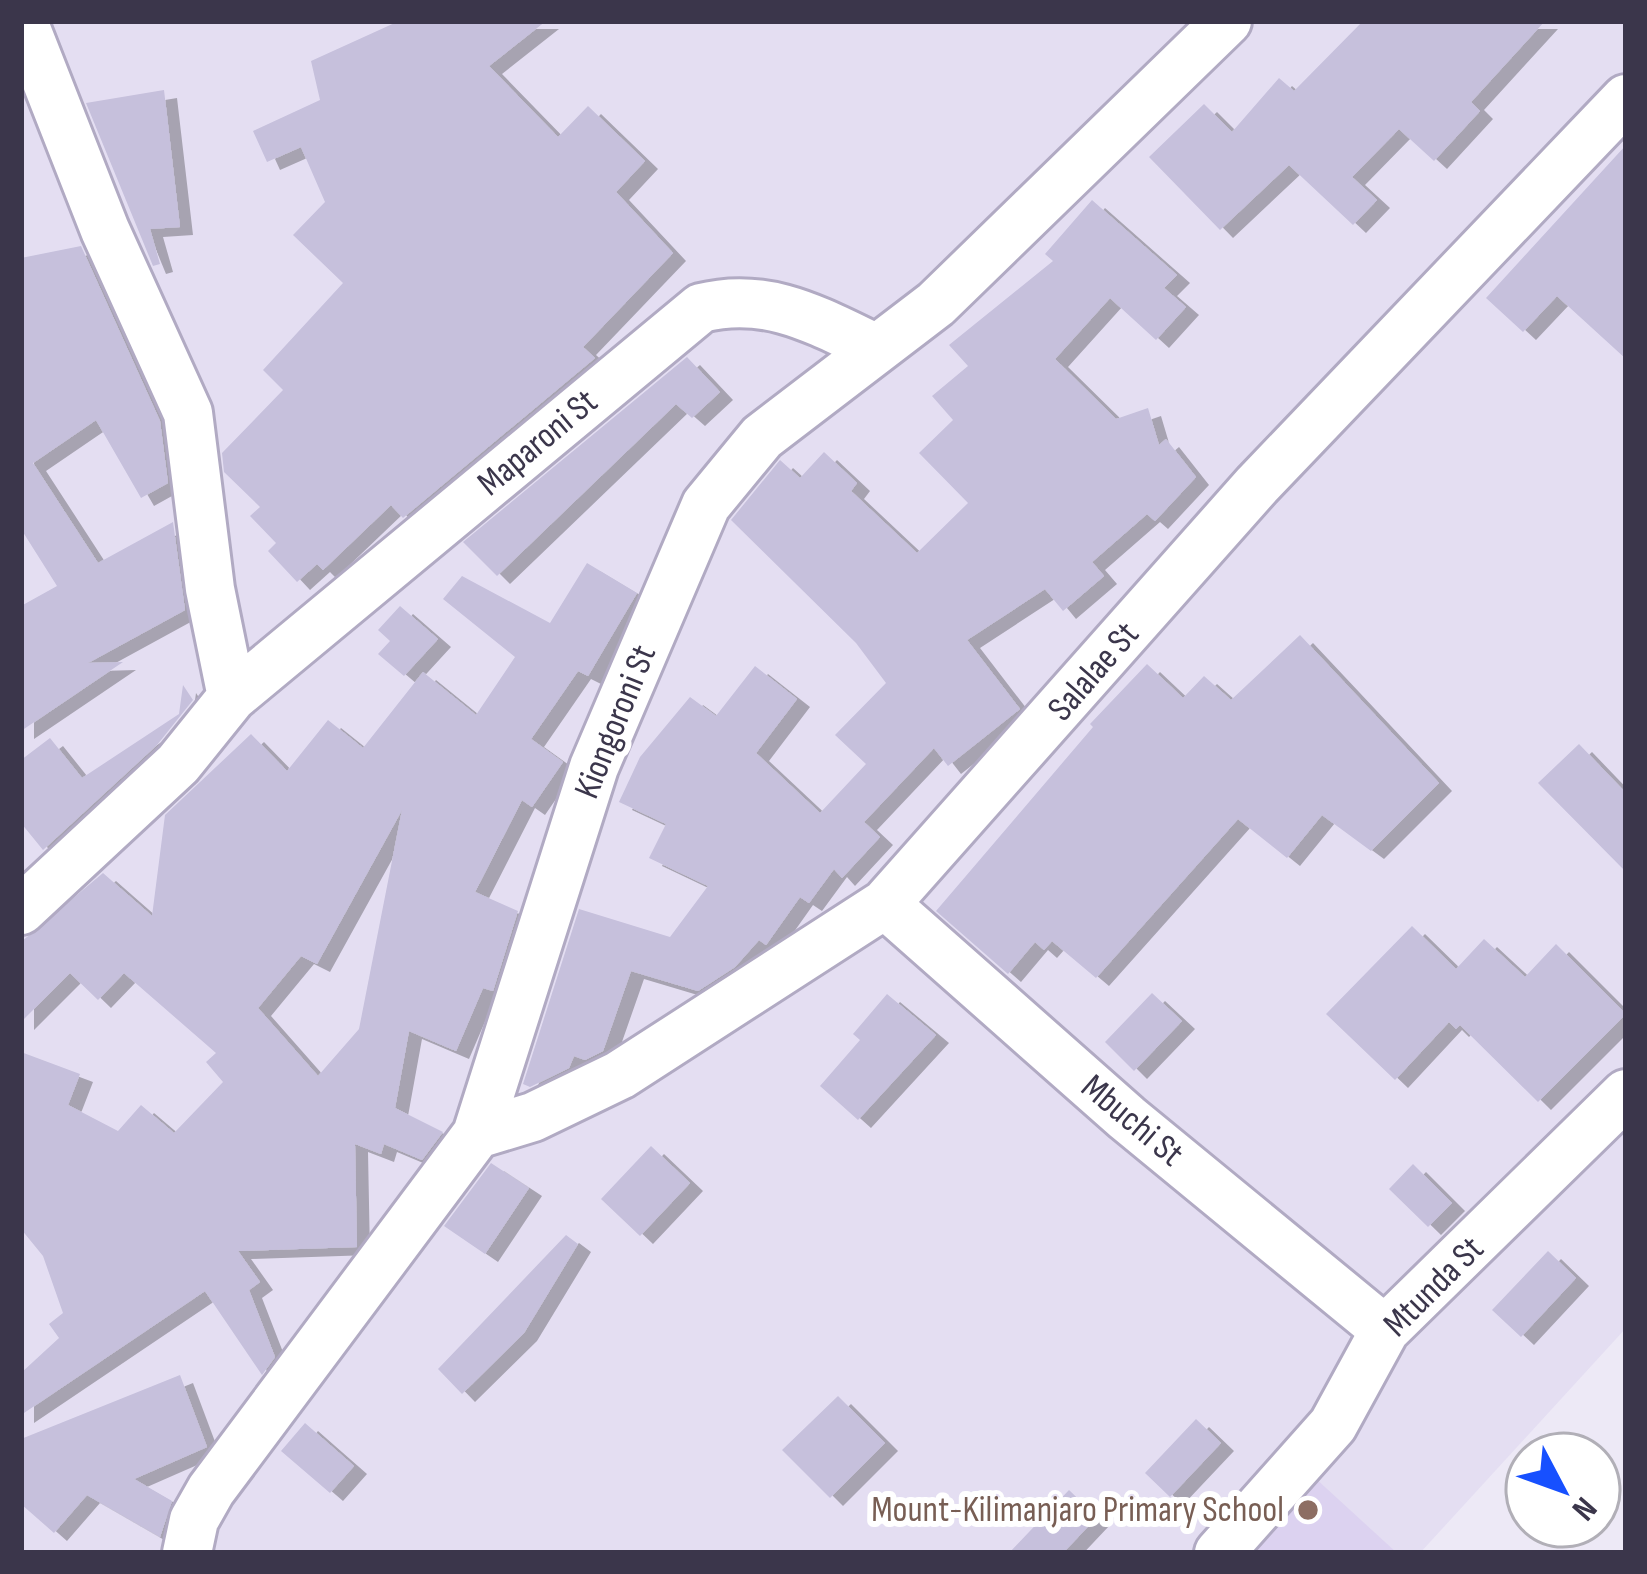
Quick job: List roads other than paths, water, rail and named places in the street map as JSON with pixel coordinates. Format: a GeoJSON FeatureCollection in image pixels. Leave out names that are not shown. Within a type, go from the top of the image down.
{"type":"FeatureCollection","features":[{"type":"Feature","properties":{"kind":"street"},"geometry":{"type":"LineString","coordinates":[[23,21],[105,230],[188,413],[210,589],[232,697]]}},
{"type":"Feature","properties":{"kind":"street","name":"Kiongoroni St"},"geometry":{"type":"LineString","coordinates":[[187,1553],[194,1520],[211,1490],[477,1134],[594,766],[706,505],[762,437],[936,304],[1227,21]]}},
{"type":"Feature","properties":{"kind":"street","name":"Salalae St"},"geometry":{"type":"LineString","coordinates":[[477,1134],[533,1117],[620,1076],[885,904],[1257,484],[1626,99]]}},
{"type":"Feature","properties":{"kind":"street","name":"Maparoni St"},"geometry":{"type":"LineString","coordinates":[[21,910],[178,764],[232,697],[701,308],[735,300],[765,302],[877,349]]}},
{"type":"Feature","properties":{"kind":"street","name":"Mbuchi St"},"geometry":{"type":"LineString","coordinates":[[885,904],[1127,1118],[1384,1330]]}},
{"type":"Feature","properties":{"kind":"street","name":"Mtunda St"},"geometry":{"type":"LineString","coordinates":[[1220,1553],[1333,1425],[1384,1330],[1626,1094]]}},
{"type":"Feature","properties":{"kind":"place","name":"Mount-Kilimanjaro Primary School"},"geometry":{"type":"Point","coordinates":[1308,1510]}}]}
